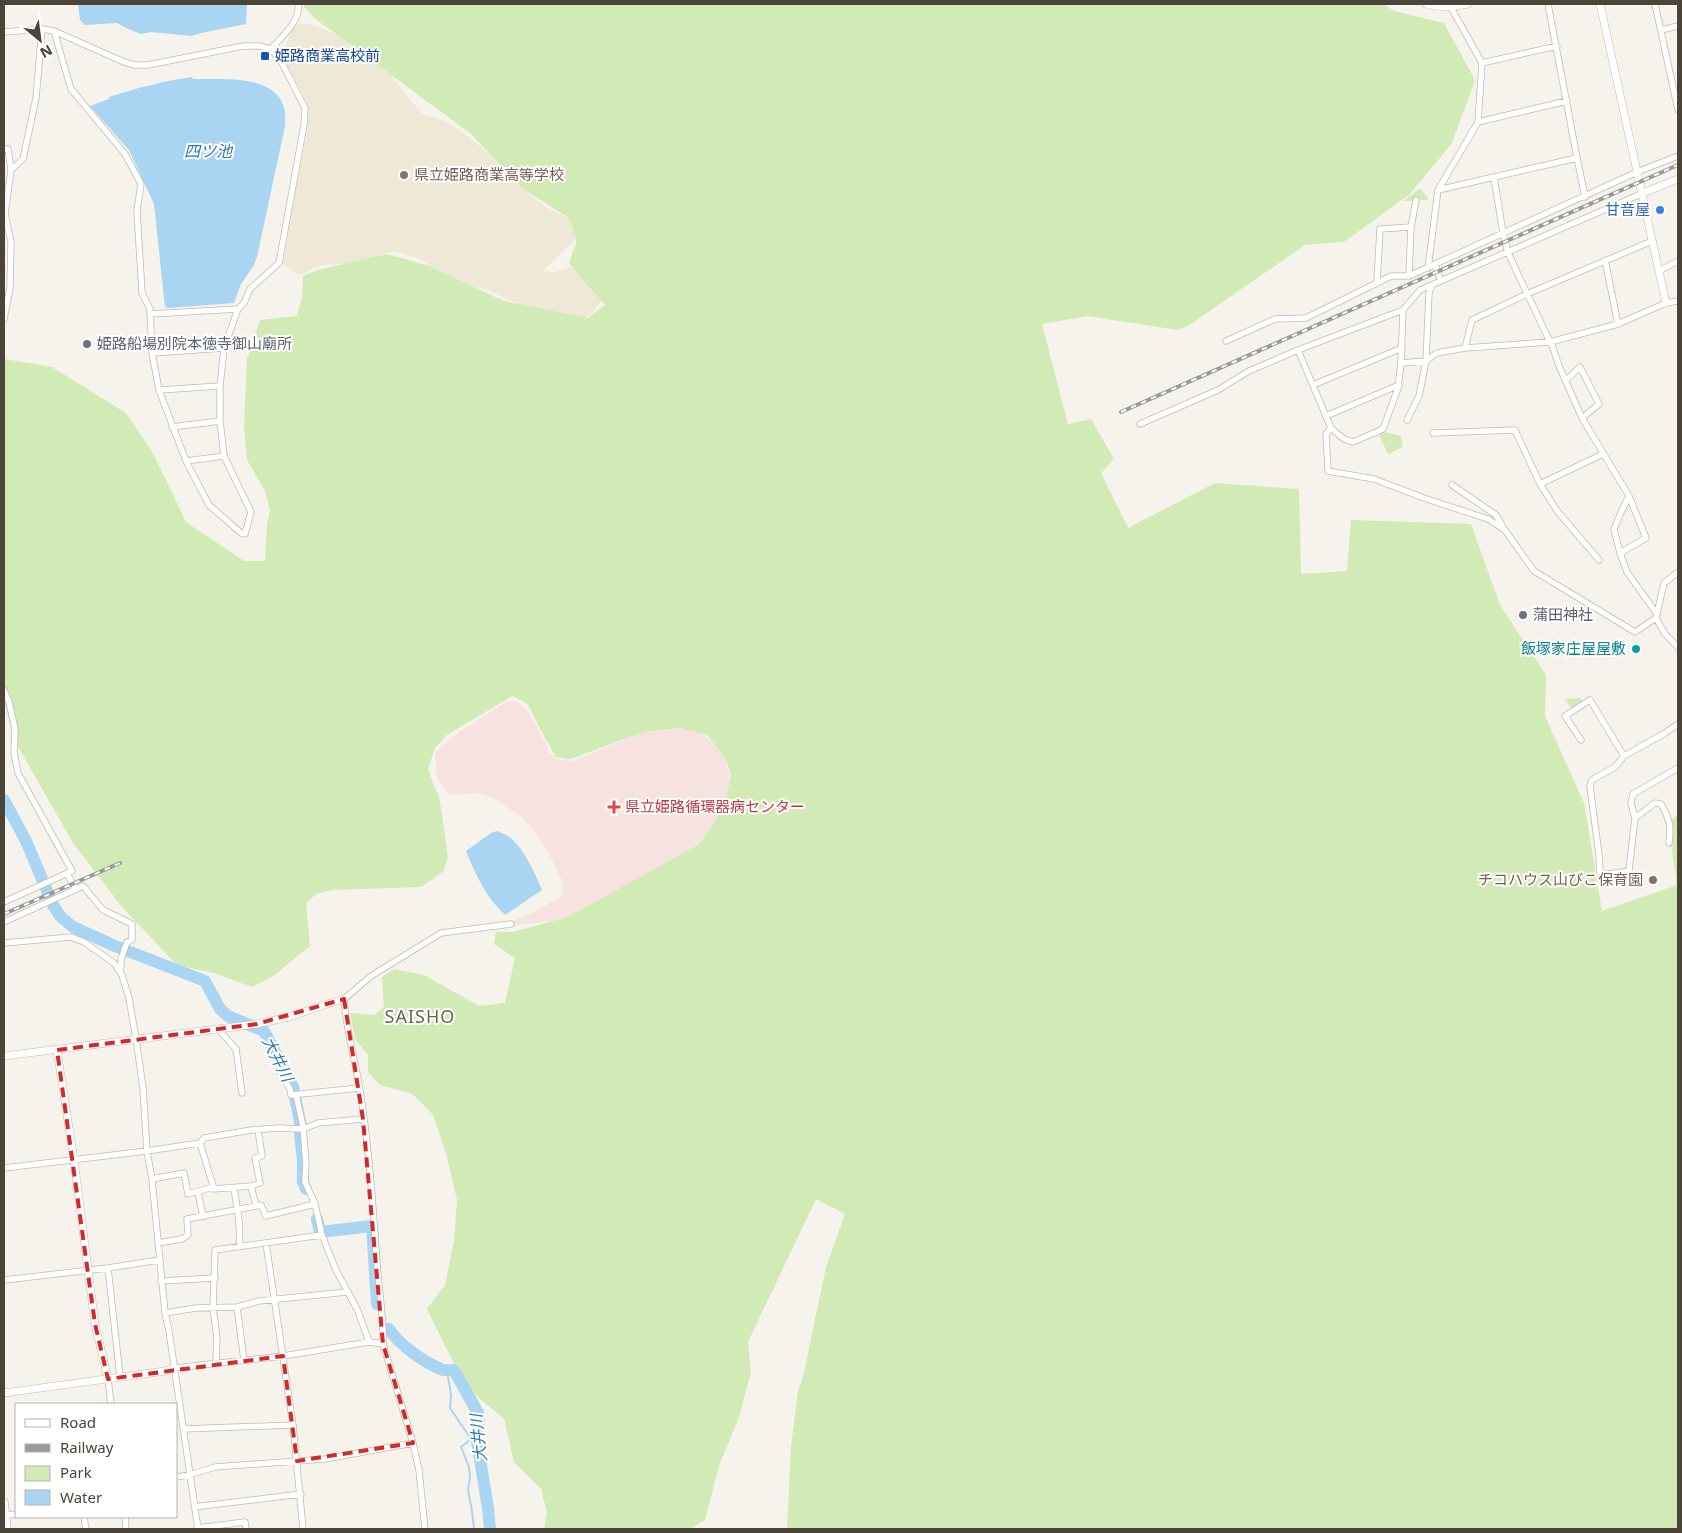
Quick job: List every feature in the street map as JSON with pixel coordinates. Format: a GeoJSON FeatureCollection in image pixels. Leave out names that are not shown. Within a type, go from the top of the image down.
{"type":"FeatureCollection","features":[{"type":"Feature","properties":{"kind":"street"},"geometry":{"type":"LineString","coordinates":[[272,49],[296,19],[298,4]]}},
{"type":"Feature","properties":{"kind":"street"},"geometry":{"type":"LineString","coordinates":[[1426,4],[1437,7],[1468,4]]}},
{"type":"Feature","properties":{"kind":"street"},"geometry":{"type":"LineString","coordinates":[[1548,4],[1585,197]]}},
{"type":"Feature","properties":{"kind":"street"},"geometry":{"type":"LineString","coordinates":[[1600,4],[1666,303]]}},
{"type":"Feature","properties":{"kind":"street"},"geometry":{"type":"LineString","coordinates":[[1655,4],[1676,85],[1678,110]]}},
{"type":"Feature","properties":{"kind":"street"},"geometry":{"type":"LineString","coordinates":[[1428,268],[1438,190],[1478,122],[1482,63],[1451,5]]}},
{"type":"Feature","properties":{"kind":"street"},"geometry":{"type":"LineString","coordinates":[[1661,30],[1678,26]]}},
{"type":"Feature","properties":{"kind":"street"},"geometry":{"type":"LineString","coordinates":[[4,32],[42,29],[54,31],[135,65],[148,65],[244,46],[259,46],[272,49],[282,63],[305,108],[304,125],[279,263],[250,289],[244,303],[238,309],[224,348],[220,386],[220,421],[224,456],[251,512],[245,534],[240,533],[209,505],[172,427],[159,390],[152,353],[150,309],[142,293],[137,211],[141,184],[125,154],[71,89],[54,31]]}},
{"type":"Feature","properties":{"kind":"street"},"geometry":{"type":"LineString","coordinates":[[11,170],[23,159],[36,98],[42,29]]}},
{"type":"Feature","properties":{"kind":"street"},"geometry":{"type":"LineString","coordinates":[[1482,63],[1557,46]]}},
{"type":"Feature","properties":{"kind":"street"},"geometry":{"type":"LineString","coordinates":[[1478,122],[1567,102]]}},
{"type":"Feature","properties":{"kind":"street"},"geometry":{"type":"LineString","coordinates":[[4,150],[8,150],[11,170],[5,214],[11,242],[10,288],[4,319]]}},
{"type":"Feature","properties":{"kind":"street"},"geometry":{"type":"LineString","coordinates":[[1226,341],[1275,319],[1306,318],[1391,276],[1409,276],[1637,172],[1678,156]]}},
{"type":"Feature","properties":{"kind":"street"},"geometry":{"type":"LineString","coordinates":[[1438,190],[1577,158]]}},
{"type":"Feature","properties":{"kind":"street"},"geometry":{"type":"LineString","coordinates":[[1494,177],[1508,253],[1552,345],[1559,366],[1582,418],[1629,496],[1646,538],[1620,553]]}},
{"type":"Feature","properties":{"kind":"street"},"geometry":{"type":"LineString","coordinates":[[1140,424],[1215,391],[1249,371],[1403,310],[1420,290],[1678,179]]}},
{"type":"Feature","properties":{"kind":"street"},"geometry":{"type":"LineString","coordinates":[[1409,276],[1411,227],[1416,200]]}},
{"type":"Feature","properties":{"kind":"street"},"geometry":{"type":"LineString","coordinates":[[1377,283],[1380,229],[1411,227]]}},
{"type":"Feature","properties":{"kind":"street"},"geometry":{"type":"LineString","coordinates":[[1464,348],[1472,320],[1652,240]]}},
{"type":"Feature","properties":{"kind":"street"},"geometry":{"type":"LineString","coordinates":[[4,242],[11,242]]}},
{"type":"Feature","properties":{"kind":"street"},"geometry":{"type":"LineString","coordinates":[[1604,260],[1618,324]]}},
{"type":"Feature","properties":{"kind":"street"},"geometry":{"type":"LineString","coordinates":[[1659,272],[1678,261]]}},
{"type":"Feature","properties":{"kind":"street"},"geometry":{"type":"LineString","coordinates":[[1435,265],[1442,281]]}},
{"type":"Feature","properties":{"kind":"street"},"geometry":{"type":"LineString","coordinates":[[1407,420],[1419,396],[1426,361],[1429,293],[1432,285]]}},
{"type":"Feature","properties":{"kind":"street"},"geometry":{"type":"LineString","coordinates":[[1402,362],[1426,361],[1437,353],[1464,348],[1550,342],[1618,324],[1666,303],[1678,301]]}},
{"type":"Feature","properties":{"kind":"street"},"geometry":{"type":"LineString","coordinates":[[150,314],[238,309]]}},
{"type":"Feature","properties":{"kind":"street"},"geometry":{"type":"LineString","coordinates":[[1298,350],[1332,428],[1344,439],[1353,442],[1383,429],[1398,385],[1402,362],[1403,310]]}},
{"type":"Feature","properties":{"kind":"street"},"geometry":{"type":"LineString","coordinates":[[152,353],[224,348]]}},
{"type":"Feature","properties":{"kind":"street"},"geometry":{"type":"LineString","coordinates":[[1313,385],[1402,348]]}},
{"type":"Feature","properties":{"kind":"street"},"geometry":{"type":"LineString","coordinates":[[1566,380],[1580,367],[1599,404],[1582,418]]}},
{"type":"Feature","properties":{"kind":"street"},"geometry":{"type":"LineString","coordinates":[[1326,416],[1398,385]]}},
{"type":"Feature","properties":{"kind":"street"},"geometry":{"type":"LineString","coordinates":[[159,390],[220,386]]}},
{"type":"Feature","properties":{"kind":"street"},"geometry":{"type":"LineString","coordinates":[[172,427],[220,421]]}},
{"type":"Feature","properties":{"kind":"street"},"geometry":{"type":"LineString","coordinates":[[1332,428],[1326,434],[1328,472],[1374,480],[1488,519],[1505,530]]}},
{"type":"Feature","properties":{"kind":"street"},"geometry":{"type":"LineString","coordinates":[[1433,433],[1515,430],[1540,484],[1558,512],[1599,560]]}},
{"type":"Feature","properties":{"kind":"street"},"geometry":{"type":"LineString","coordinates":[[1540,484],[1603,454]]}},
{"type":"Feature","properties":{"kind":"street"},"geometry":{"type":"LineString","coordinates":[[186,460],[224,456]]}},
{"type":"Feature","properties":{"kind":"street"},"geometry":{"type":"LineString","coordinates":[[1452,485],[1496,515],[1534,571],[1635,632],[1656,616],[1664,583],[1678,572]]}},
{"type":"Feature","properties":{"kind":"street"},"geometry":{"type":"LineString","coordinates":[[1629,496],[1614,529],[1620,553],[1627,572],[1656,616],[1665,634],[1678,646]]}},
{"type":"Feature","properties":{"kind":"street"},"geometry":{"type":"LineString","coordinates":[[4,690],[9,702],[15,729],[14,752],[18,773],[72,871],[4,902]]}},
{"type":"Feature","properties":{"kind":"street"},"geometry":{"type":"LineString","coordinates":[[1581,740],[1565,716],[1590,700],[1624,756]]}},
{"type":"Feature","properties":{"kind":"street"},"geometry":{"type":"LineString","coordinates":[[1678,724],[1624,756],[1615,767],[1592,780],[1590,786],[1600,875],[1629,870],[1635,818],[1631,803],[1633,794],[1678,768]]}},
{"type":"Feature","properties":{"kind":"street"},"geometry":{"type":"LineString","coordinates":[[1635,818],[1655,804],[1661,804],[1669,819],[1671,828],[1669,843]]}},
{"type":"Feature","properties":{"kind":"street"},"geometry":{"type":"LineString","coordinates":[[67,874],[76,889]]}},
{"type":"Feature","properties":{"kind":"street"},"geometry":{"type":"LineString","coordinates":[[4,922],[83,886],[103,910],[132,924],[132,940],[127,942],[121,959],[121,967],[118,970]]}},
{"type":"Feature","properties":{"kind":"street"},"geometry":{"type":"LineString","coordinates":[[4,1056],[257,1024],[289,1017],[344,999],[371,976],[442,933],[511,924]]}},
{"type":"Feature","properties":{"kind":"street"},"geometry":{"type":"LineString","coordinates":[[4,942],[71,937],[84,942],[114,963],[118,970],[129,998],[136,1039],[165,1314],[198,1528],[245,1522],[246,1529]]}},
{"type":"Feature","properties":{"kind":"street"},"geometry":{"type":"LineString","coordinates":[[344,999],[345,1021],[360,1088],[384,1328],[383,1344],[413,1443],[419,1470],[424,1529]]}},
{"type":"Feature","properties":{"kind":"street"},"geometry":{"type":"LineString","coordinates":[[218,1029],[236,1049],[242,1094]]}},
{"type":"Feature","properties":{"kind":"street"},"geometry":{"type":"LineString","coordinates":[[58,1050],[95,1324],[108,1378],[111,1403]]}},
{"type":"Feature","properties":{"kind":"street"},"geometry":{"type":"LineString","coordinates":[[278,1069],[290,1089],[291,1095],[360,1088]]}},
{"type":"Feature","properties":{"kind":"street"},"geometry":{"type":"LineString","coordinates":[[296,1094],[303,1129],[306,1164],[305,1182],[314,1204],[322,1235],[336,1270],[358,1311],[369,1342]]}},
{"type":"Feature","properties":{"kind":"street"},"geometry":{"type":"LineString","coordinates":[[4,1168],[147,1151],[200,1142],[204,1138],[251,1130],[303,1129],[318,1124],[363,1119]]}},
{"type":"Feature","properties":{"kind":"street"},"geometry":{"type":"LineString","coordinates":[[152,1179],[184,1173],[188,1194],[213,1187],[214,1189],[234,1188],[260,1183],[255,1158],[262,1156],[258,1130]]}},
{"type":"Feature","properties":{"kind":"street"},"geometry":{"type":"LineString","coordinates":[[200,1142],[213,1187]]}},
{"type":"Feature","properties":{"kind":"street"},"geometry":{"type":"LineString","coordinates":[[251,1186],[256,1206]]}},
{"type":"Feature","properties":{"kind":"street"},"geometry":{"type":"LineString","coordinates":[[234,1188],[238,1210],[240,1246]]}},
{"type":"Feature","properties":{"kind":"street"},"geometry":{"type":"LineString","coordinates":[[198,1192],[203,1217]]}},
{"type":"Feature","properties":{"kind":"street"},"geometry":{"type":"LineString","coordinates":[[158,1243],[182,1239],[188,1235],[187,1219],[256,1206],[261,1206],[266,1216],[314,1204]]}},
{"type":"Feature","properties":{"kind":"street"},"geometry":{"type":"LineString","coordinates":[[216,1363],[217,1338],[213,1308],[215,1250],[322,1235]]}},
{"type":"Feature","properties":{"kind":"street"},"geometry":{"type":"LineString","coordinates":[[266,1243],[293,1424],[304,1529]]}},
{"type":"Feature","properties":{"kind":"street"},"geometry":{"type":"LineString","coordinates":[[4,1280],[88,1271],[159,1260]]}},
{"type":"Feature","properties":{"kind":"street"},"geometry":{"type":"LineString","coordinates":[[108,1268],[120,1377]]}},
{"type":"Feature","properties":{"kind":"street"},"geometry":{"type":"LineString","coordinates":[[161,1281],[215,1278]]}},
{"type":"Feature","properties":{"kind":"street"},"geometry":{"type":"LineString","coordinates":[[165,1314],[196,1308],[237,1307],[259,1301],[348,1292]]}},
{"type":"Feature","properties":{"kind":"street"},"geometry":{"type":"LineString","coordinates":[[237,1307],[244,1360]]}},
{"type":"Feature","properties":{"kind":"street"},"geometry":{"type":"LineString","coordinates":[[4,1393],[165,1371],[174,1368],[283,1356],[369,1342],[383,1344]]}},
{"type":"Feature","properties":{"kind":"street"},"geometry":{"type":"LineString","coordinates":[[183,1429],[293,1424]]}},
{"type":"Feature","properties":{"kind":"street"},"geometry":{"type":"LineString","coordinates":[[178,1477],[214,1467],[352,1455],[413,1443]]}},
{"type":"Feature","properties":{"kind":"street"},"geometry":{"type":"LineString","coordinates":[[194,1507],[300,1494]]}},
{"type":"Feature","properties":{"kind":"street"},"geometry":{"type":"LineString","coordinates":[[5,1502],[8,1529]]}},
{"type":"Feature","properties":{"kind":"street"},"geometry":{"type":"LineString","coordinates":[[7,1515],[15,1514]]}},
{"type":"Feature","properties":{"kind":"highlighted area"},"geometry":{"type":"Polygon","coordinates":[[[344,999],[363,1119],[383,1344],[413,1443],[297,1461],[283,1356],[108,1379],[95,1324],[57,1050],[257,1024],[344,999]]]}},
{"type":"Feature","properties":{"kind":"shaded area","name":"県立姫路商業高等学校"},"geometry":{"type":"Polygon","coordinates":[[[300,24],[308,24],[327,30],[353,43],[390,74],[423,115],[440,119],[461,131],[486,151],[527,193],[550,210],[573,219],[577,238],[543,271],[553,272],[577,266],[603,299],[590,316],[579,318],[531,310],[488,290],[452,282],[422,260],[394,251],[365,260],[344,264],[322,265],[299,275],[283,265],[307,132],[308,107],[288,67],[285,50],[291,30],[300,24]]]}},
{"type":"Feature","properties":{"kind":"shaded area","name":"県立姫路循環器病センター"},"geometry":{"type":"Polygon","coordinates":[[[517,701],[527,710],[550,753],[559,760],[574,761],[639,733],[682,728],[704,735],[722,751],[730,774],[728,792],[715,824],[697,846],[567,919],[512,926],[511,922],[534,912],[562,896],[563,883],[550,856],[535,832],[521,816],[491,797],[477,793],[451,795],[446,792],[437,778],[435,753],[452,737],[487,714],[506,702],[517,701]]]}},
{"type":"Feature","properties":{"kind":"green space"},"geometry":{"type":"Polygon","coordinates":[[[302,4],[1384,4],[1394,11],[1444,23],[1475,80],[1452,143],[1410,194],[1344,242],[1305,245],[1191,324],[1177,330],[1088,316],[1042,324],[1068,424],[1091,419],[1114,459],[1101,473],[1128,528],[1215,483],[1299,489],[1301,574],[1347,571],[1351,520],[1471,524],[1500,605],[1546,675],[1545,716],[1584,803],[1602,911],[1677,885],[1668,823],[1678,815],[1678,1529],[787,1529],[791,1447],[798,1391],[803,1377],[826,1267],[845,1214],[816,1199],[748,1342],[751,1372],[739,1417],[719,1466],[705,1520],[691,1529],[544,1529],[547,1512],[541,1489],[514,1462],[504,1419],[465,1386],[427,1309],[445,1285],[454,1241],[457,1200],[446,1153],[433,1115],[413,1094],[380,1085],[368,1072],[368,1055],[355,1039],[350,1013],[374,1015],[384,1007],[382,977],[394,969],[424,975],[479,1006],[505,1003],[515,958],[494,944],[496,932],[512,932],[568,917],[698,845],[712,827],[726,800],[731,774],[725,758],[707,735],[680,728],[651,731],[632,736],[571,759],[556,757],[528,704],[512,696],[447,735],[435,748],[428,769],[440,801],[448,858],[443,872],[421,887],[333,890],[316,894],[306,903],[310,946],[272,977],[252,987],[214,973],[177,965],[122,907],[73,843],[16,743],[4,701],[4,359],[52,367],[126,413],[153,453],[186,522],[244,561],[265,561],[267,525],[270,510],[265,491],[247,460],[244,428],[247,359],[260,320],[297,316],[302,298],[303,276],[318,270],[387,254],[429,266],[504,301],[588,318],[605,305],[569,263],[576,243],[576,237],[569,218],[523,189],[471,134],[313,17],[302,4]]]}},
{"type":"Feature","properties":{"kind":"green space"},"geometry":{"type":"Polygon","coordinates":[[[1420,188],[1428,198],[1427,200],[1404,201],[1420,188]]]}},
{"type":"Feature","properties":{"kind":"green space"},"geometry":{"type":"Polygon","coordinates":[[[1385,432],[1401,436],[1403,447],[1388,454],[1379,435],[1385,432]]]}},
{"type":"Feature","properties":{"kind":"green space"},"geometry":{"type":"Polygon","coordinates":[[[1580,698],[1583,701],[1571,708],[1565,699],[1580,698]]]}},
{"type":"Feature","properties":{"kind":"water"},"geometry":{"type":"Polygon","coordinates":[[[78,4],[247,4],[246,24],[191,36],[151,32],[141,34],[117,23],[85,25],[80,20],[78,4]]]}},
{"type":"Feature","properties":{"kind":"water","name":"四ツ池"},"geometry":{"type":"Polygon","coordinates":[[[192,77],[193,79],[245,81],[258,83],[269,88],[278,96],[284,107],[285,126],[257,257],[241,284],[234,303],[169,308],[165,307],[154,204],[129,150],[90,106],[109,99],[109,97],[130,91],[192,77]]]}},
{"type":"Feature","properties":{"kind":"water"},"geometry":{"type":"Polygon","coordinates":[[[497,831],[508,836],[519,846],[542,890],[505,915],[492,901],[482,885],[466,851],[491,833],[497,831]]]}},
{"type":"Feature","properties":{"kind":"waterway","name":"大井川"},"geometry":{"type":"LineString","coordinates":[[4,800],[26,841],[53,905],[60,916],[73,927],[115,946],[205,981],[220,1009],[228,1016],[264,1031],[293,1087],[301,1127],[303,1182],[306,1189]]}},
{"type":"Feature","properties":{"kind":"waterway","name":"大井川"},"geometry":{"type":"LineString","coordinates":[[317,1219],[320,1232],[372,1226],[377,1304]]}},
{"type":"Feature","properties":{"kind":"waterway","name":"大井川"},"geometry":{"type":"LineString","coordinates":[[389,1329],[405,1347],[420,1358],[442,1370],[453,1370],[478,1413],[476,1435],[490,1529]]}},
{"type":"Feature","properties":{"kind":"waterway"},"geometry":{"type":"LineString","coordinates":[[447,1370],[451,1395],[450,1408],[471,1439],[461,1447],[469,1467],[468,1490],[474,1529]]}},
{"type":"Feature","properties":{"kind":"railway"},"geometry":{"type":"LineString","coordinates":[[1121,412],[1678,165]]}},
{"type":"Feature","properties":{"kind":"railway"},"geometry":{"type":"LineString","coordinates":[[4,914],[120,863]]}},
{"type":"Feature","properties":{"kind":"place","name":"姫路商業高校前"},"geometry":{"type":"Point","coordinates":[265,56]}},
{"type":"Feature","properties":{"kind":"place","name":"県立姫路商業高等学校"},"geometry":{"type":"Point","coordinates":[404,175]}},
{"type":"Feature","properties":{"kind":"place","name":"甘音屋"},"geometry":{"type":"Point","coordinates":[1660,210]}},
{"type":"Feature","properties":{"kind":"place","name":"姫路船場別院本徳寺御山廟所"},"geometry":{"type":"Point","coordinates":[87,344]}},
{"type":"Feature","properties":{"kind":"place","name":"蒲田神社"},"geometry":{"type":"Point","coordinates":[1523,615]}},
{"type":"Feature","properties":{"kind":"place","name":"飯塚家庄屋屋敷"},"geometry":{"type":"Point","coordinates":[1636,649]}},
{"type":"Feature","properties":{"kind":"place","name":"県立姫路循環器病センター"},"geometry":{"type":"Point","coordinates":[614,807]}},
{"type":"Feature","properties":{"kind":"place","name":"チコハウス山びこ保育園"},"geometry":{"type":"Point","coordinates":[1653,880]}},
{"type":"Feature","properties":{"kind":"district","name":"SAISHO"},"geometry":{"type":"Point","coordinates":[420,1017]}}]}
